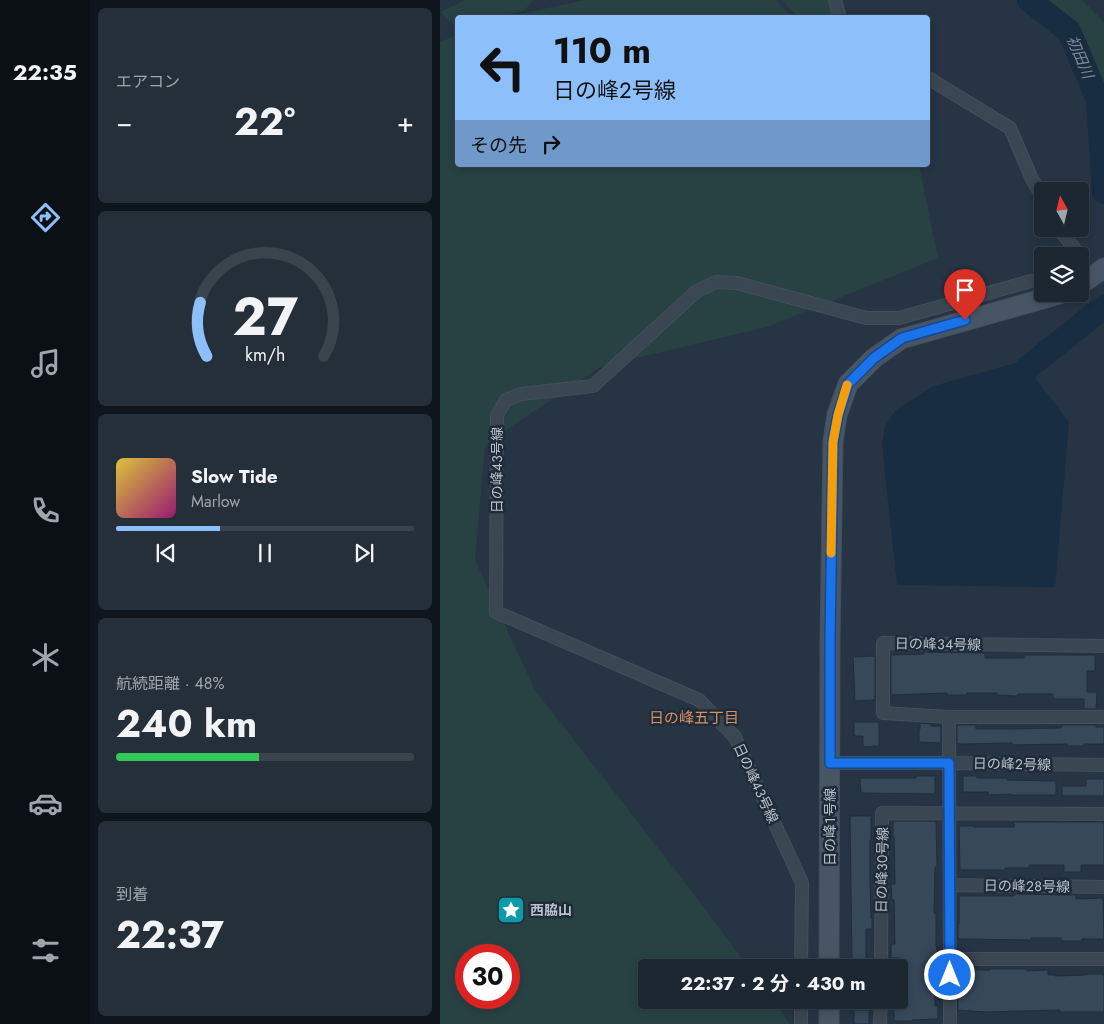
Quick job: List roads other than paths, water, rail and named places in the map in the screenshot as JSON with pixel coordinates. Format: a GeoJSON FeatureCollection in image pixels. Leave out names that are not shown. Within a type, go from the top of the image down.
{"type":"FeatureCollection","features":[{"type":"Feature","properties":{"kind":"street"},"geometry":{"type":"LineString","coordinates":[[835,0],[839,15]]}},
{"type":"Feature","properties":{"kind":"street"},"geometry":{"type":"LineString","coordinates":[[930,79],[1010,128],[1034,183]]}},
{"type":"Feature","properties":{"kind":"street"},"geometry":{"type":"LineString","coordinates":[[1089,279],[1101,271]]}},
{"type":"Feature","properties":{"kind":"street","name":"日の峰４３号線"},"geometry":{"type":"LineString","coordinates":[[801,959],[802,883],[735,737],[699,700],[496,612],[497,415],[506,400],[521,394],[593,386],[697,291],[716,282],[737,282],[866,318],[899,318],[1034,280]]}},
{"type":"Feature","properties":{"kind":"street","name":"日の峰１号線"},"geometry":{"type":"LineString","coordinates":[[830,959],[830,640],[833,442],[838,415],[848,384],[874,358],[902,338],[1034,301]]}},
{"type":"Feature","properties":{"kind":"street","name":"日の峰３４号線"},"geometry":{"type":"LineString","coordinates":[[1104,646],[883,643],[884,713],[949,717],[1104,718]]}},
{"type":"Feature","properties":{"kind":"street"},"geometry":{"type":"LineString","coordinates":[[949,717],[950,1024]]}},
{"type":"Feature","properties":{"kind":"street","name":"日の峰２号線"},"geometry":{"type":"LineString","coordinates":[[830,763],[1104,765]]}},
{"type":"Feature","properties":{"kind":"street","name":"日の峰３０号線"},"geometry":{"type":"LineString","coordinates":[[881,959],[882,813],[1104,814]]}},
{"type":"Feature","properties":{"kind":"street","name":"日の峰２８号線"},"geometry":{"type":"LineString","coordinates":[[950,885],[1104,887]]}},
{"type":"Feature","properties":{"kind":"street"},"geometry":{"type":"LineString","coordinates":[[950,959],[1104,959]]}},
{"type":"Feature","properties":{"kind":"street"},"geometry":{"type":"LineString","coordinates":[[801,1009],[801,1024]]}},
{"type":"Feature","properties":{"kind":"street"},"geometry":{"type":"LineString","coordinates":[[829,1009],[829,1024]]}},
{"type":"Feature","properties":{"kind":"street"},"geometry":{"type":"LineString","coordinates":[[880,1009],[880,1024]]}},
{"type":"Feature","properties":{"kind":"water"},"geometry":{"type":"Polygon","coordinates":[[[1022,361],[1069,422],[1055,587],[897,585],[882,445],[885,426],[896,410],[934,386],[1022,361]]]}},
{"type":"Feature","properties":{"kind":"waterway","name":"初田川"},"geometry":{"type":"LineString","coordinates":[[1029,0],[1069,31],[1098,99],[1104,192]]}},
{"type":"Feature","properties":{"kind":"waterway","name":"初田川"},"geometry":{"type":"LineString","coordinates":[[1027,368],[1104,307]]}},
{"type":"Feature","properties":{"kind":"place","name":"西脇山"},"geometry":{"type":"Point","coordinates":[511,910]}},
{"type":"Feature","properties":{"kind":"district","name":"日の峰五丁目"},"geometry":{"type":"Point","coordinates":[694,718]}}]}
